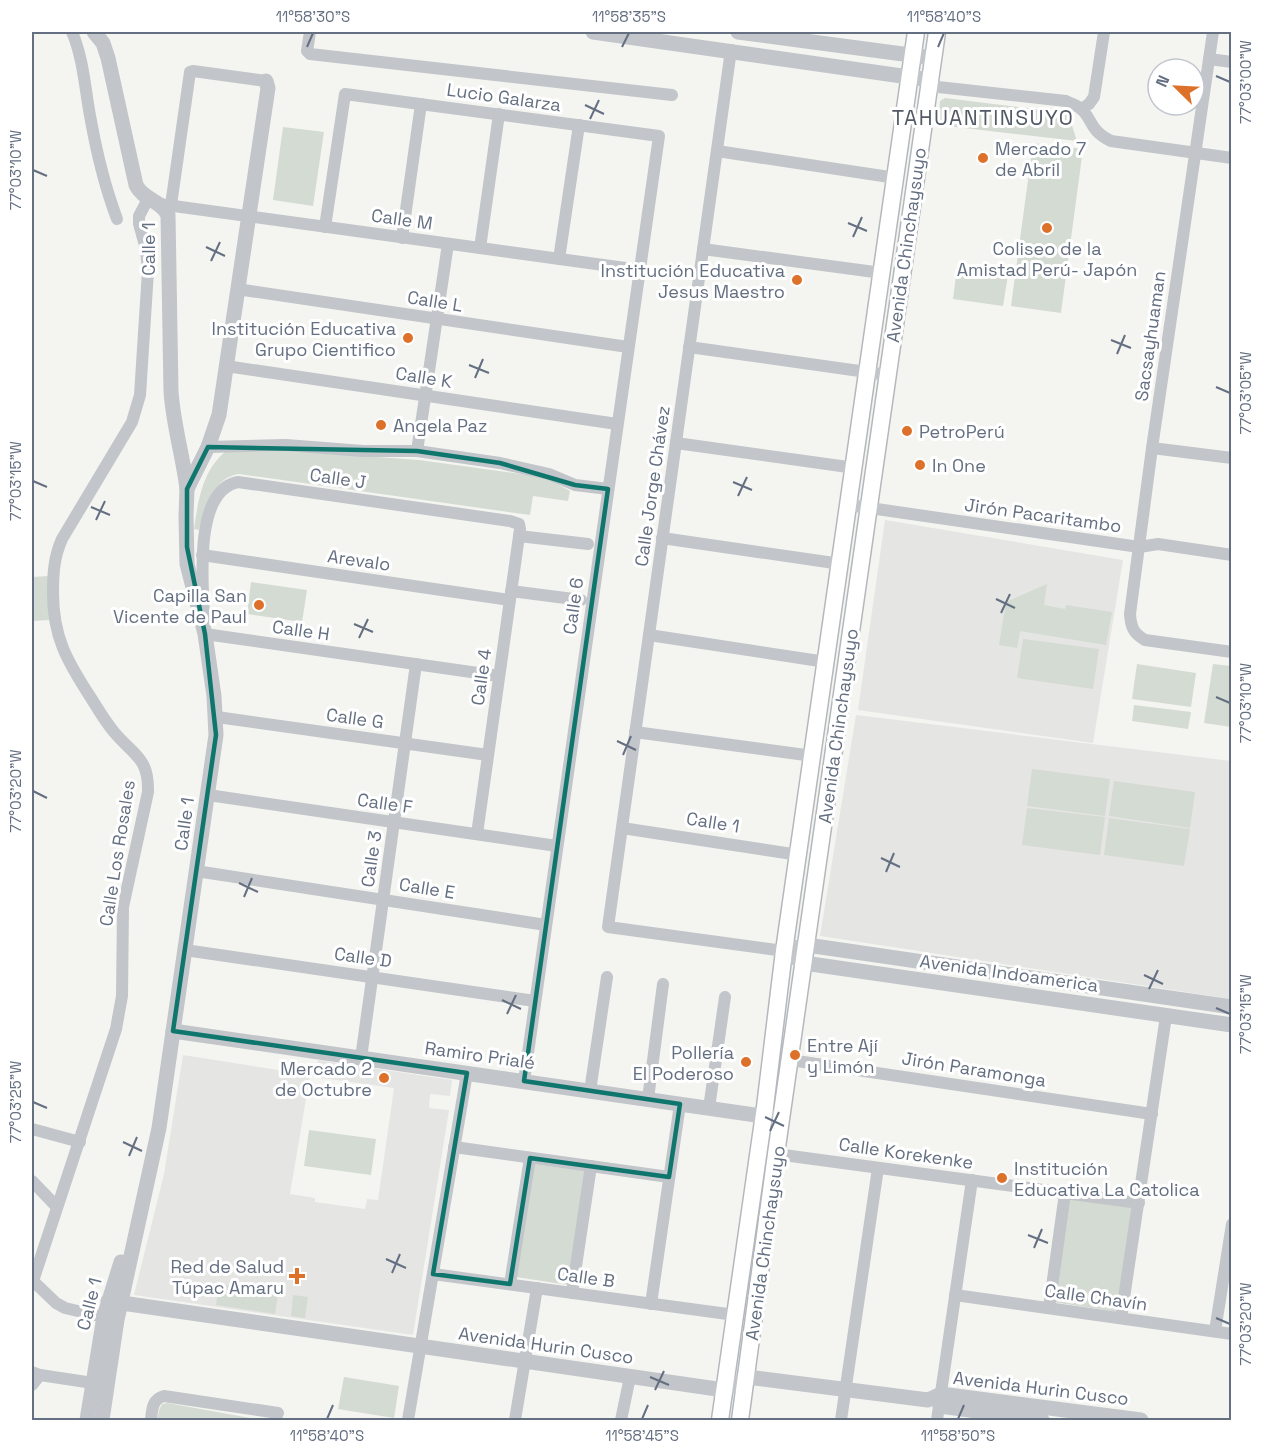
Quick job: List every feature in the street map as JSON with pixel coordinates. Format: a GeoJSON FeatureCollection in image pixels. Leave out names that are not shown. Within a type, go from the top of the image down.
{"type":"FeatureCollection","features":[{"type":"Feature","properties":{"kind":"main road","name":"Avenida Chinchaysuyo"},"geometry":{"type":"LineString","coordinates":[[720,1420],[784,951],[916,32]]}},
{"type":"Feature","properties":{"kind":"main road","name":"Avenida Chinchaysuyo"},"geometry":{"type":"LineString","coordinates":[[740,1420],[937,32]]}},
{"type":"Feature","properties":{"kind":"street"},"geometry":{"type":"LineString","coordinates":[[72,32],[80,55],[106,189],[117,219]]}},
{"type":"Feature","properties":{"kind":"street","name":"Calle 1"},"geometry":{"type":"LineString","coordinates":[[87,1420],[93,1383],[152,1165],[208,795],[217,717],[205,634],[188,564],[187,489],[171,401],[168,215],[159,203],[139,193],[132,177],[108,58],[103,43],[94,32]]}},
{"type":"Feature","properties":{"kind":"street"},"geometry":{"type":"LineString","coordinates":[[310,32],[308,54],[672,95]]}},
{"type":"Feature","properties":{"kind":"street"},"geometry":{"type":"LineString","coordinates":[[593,32],[731,50],[909,77],[929,83],[1066,101],[1082,109],[1100,136],[1111,141],[1232,158]]}},
{"type":"Feature","properties":{"kind":"street"},"geometry":{"type":"LineString","coordinates":[[738,32],[933,58]]}},
{"type":"Feature","properties":{"kind":"street"},"geometry":{"type":"LineString","coordinates":[[1082,109],[1094,97],[1104,32]]}},
{"type":"Feature","properties":{"kind":"street","name":"Sacsayhuaman"},"geometry":{"type":"LineString","coordinates":[[1213,32],[1152,448],[1131,626],[1136,635],[1145,640],[1232,652]]}},
{"type":"Feature","properties":{"kind":"street","name":"Calle Jorge Chávez"},"geometry":{"type":"LineString","coordinates":[[608,927],[731,50]]}},
{"type":"Feature","properties":{"kind":"street"},"geometry":{"type":"LineString","coordinates":[[1209,59],[1232,62]]}},
{"type":"Feature","properties":{"kind":"street","name":"Calle Los Rosales"},"geometry":{"type":"LineString","coordinates":[[32,1281],[109,1055],[119,1015],[122,996],[123,907],[148,792],[148,779],[140,757],[109,726],[65,656],[54,618],[52,571],[62,539],[132,422],[140,395],[148,271],[147,249],[139,224],[139,216],[159,203],[190,72],[193,70],[266,81]]}},
{"type":"Feature","properties":{"kind":"street","name":"Calle 1"},"geometry":{"type":"LineString","coordinates":[[187,489],[208,447],[219,415],[268,87],[266,81]]}},
{"type":"Feature","properties":{"kind":"street","name":"Lucio Galarza"},"geometry":{"type":"LineString","coordinates":[[325,227],[345,93],[659,136]]}},
{"type":"Feature","properties":{"kind":"street"},"geometry":{"type":"LineString","coordinates":[[402,238],[421,104]]}},
{"type":"Feature","properties":{"kind":"street"},"geometry":{"type":"LineString","coordinates":[[480,248],[499,114]]}},
{"type":"Feature","properties":{"kind":"street"},"geometry":{"type":"LineString","coordinates":[[559,259],[579,125]]}},
{"type":"Feature","properties":{"kind":"street","name":"Calle 6"},"geometry":{"type":"LineString","coordinates":[[524,1081],[659,136]]}},
{"type":"Feature","properties":{"kind":"street"},"geometry":{"type":"LineString","coordinates":[[717,152],[896,178]]}},
{"type":"Feature","properties":{"kind":"street","name":"Calle M"},"geometry":{"type":"LineString","coordinates":[[159,203],[640,270]]}},
{"type":"Feature","properties":{"kind":"street"},"geometry":{"type":"LineString","coordinates":[[417,451],[448,244]]}},
{"type":"Feature","properties":{"kind":"street"},"geometry":{"type":"LineString","coordinates":[[703,249],[882,273]]}},
{"type":"Feature","properties":{"kind":"street","name":"Calle L"},"geometry":{"type":"LineString","coordinates":[[237,289],[628,347]]}},
{"type":"Feature","properties":{"kind":"street"},"geometry":{"type":"LineString","coordinates":[[689,347],[888,375]]}},
{"type":"Feature","properties":{"kind":"street","name":"Calle K"},"geometry":{"type":"LineString","coordinates":[[226,366],[617,424]]}},
{"type":"Feature","properties":{"kind":"street"},"geometry":{"type":"LineString","coordinates":[[676,443],[855,468]]}},
{"type":"Feature","properties":{"kind":"street"},"geometry":{"type":"LineString","coordinates":[[208,447],[286,445],[363,451],[417,451],[500,463],[549,474],[575,485],[608,489]]}},
{"type":"Feature","properties":{"kind":"street"},"geometry":{"type":"LineString","coordinates":[[1152,448],[1232,458]]}},
{"type":"Feature","properties":{"kind":"street","name":"Calle J"},"geometry":{"type":"LineString","coordinates":[[205,634],[202,555],[204,530],[211,508],[223,490],[233,483],[510,521],[519,530],[588,544]]}},
{"type":"Feature","properties":{"kind":"street","name":"Jirón Pacaritambo"},"geometry":{"type":"LineString","coordinates":[[849,506],[1139,547],[1158,544],[1232,555]]}},
{"type":"Feature","properties":{"kind":"street","name":"Calle 4"},"geometry":{"type":"LineString","coordinates":[[477,834],[519,530]]}},
{"type":"Feature","properties":{"kind":"street"},"geometry":{"type":"LineString","coordinates":[[662,538],[841,564]]}},
{"type":"Feature","properties":{"kind":"street","name":"Arevalo"},"geometry":{"type":"LineString","coordinates":[[202,555],[510,596],[581,600]]}},
{"type":"Feature","properties":{"kind":"street","name":"Calle H"},"geometry":{"type":"LineString","coordinates":[[205,634],[499,676]]}},
{"type":"Feature","properties":{"kind":"street"},"geometry":{"type":"LineString","coordinates":[[649,635],[826,662]]}},
{"type":"Feature","properties":{"kind":"street","name":"Calle 3"},"geometry":{"type":"LineString","coordinates":[[361,1058],[416,664]]}},
{"type":"Feature","properties":{"kind":"street","name":"Calle G"},"geometry":{"type":"LineString","coordinates":[[217,717],[488,754]]}},
{"type":"Feature","properties":{"kind":"street"},"geometry":{"type":"LineString","coordinates":[[635,732],[813,756]]}},
{"type":"Feature","properties":{"kind":"street","name":"Calle F"},"geometry":{"type":"LineString","coordinates":[[208,795],[557,846]]}},
{"type":"Feature","properties":{"kind":"street","name":"Calle 1"},"geometry":{"type":"LineString","coordinates":[[622,828],[799,855]]}},
{"type":"Feature","properties":{"kind":"street","name":"Calle E"},"geometry":{"type":"LineString","coordinates":[[196,872],[546,925]]}},
{"type":"Feature","properties":{"kind":"street","name":"Avenida Indoamerica"},"geometry":{"type":"LineString","coordinates":[[608,927],[784,951],[807,945],[1232,1007]]}},
{"type":"Feature","properties":{"kind":"street","name":"Calle D"},"geometry":{"type":"LineString","coordinates":[[185,950],[535,1000]]}},
{"type":"Feature","properties":{"kind":"street","name":"Avenida Indoamerica"},"geometry":{"type":"LineString","coordinates":[[784,951],[804,963],[1232,1025]]}},
{"type":"Feature","properties":{"kind":"street"},"geometry":{"type":"LineString","coordinates":[[590,1091],[607,977]]}},
{"type":"Feature","properties":{"kind":"street"},"geometry":{"type":"LineString","coordinates":[[648,1099],[663,984]]}},
{"type":"Feature","properties":{"kind":"street"},"geometry":{"type":"LineString","coordinates":[[709,1108],[725,997]]}},
{"type":"Feature","properties":{"kind":"street"},"geometry":{"type":"LineString","coordinates":[[1121,1318],[1167,1016]]}},
{"type":"Feature","properties":{"kind":"street","name":"Ramiro Prialé"},"geometry":{"type":"LineString","coordinates":[[173,1031],[782,1118]]}},
{"type":"Feature","properties":{"kind":"street","name":"Jirón Paramonga"},"geometry":{"type":"LineString","coordinates":[[790,1060],[1152,1114]]}},
{"type":"Feature","properties":{"kind":"street"},"geometry":{"type":"LineString","coordinates":[[408,1420],[467,1072]]}},
{"type":"Feature","properties":{"kind":"street"},"geometry":{"type":"LineString","coordinates":[[651,1304],[680,1104]]}},
{"type":"Feature","properties":{"kind":"street"},"geometry":{"type":"LineString","coordinates":[[32,1129],[80,1143]]}},
{"type":"Feature","properties":{"kind":"street"},"geometry":{"type":"LineString","coordinates":[[454,1147],[669,1177]]}},
{"type":"Feature","properties":{"kind":"street","name":"Calle Korekenke"},"geometry":{"type":"LineString","coordinates":[[776,1154],[1139,1203]]}},
{"type":"Feature","properties":{"kind":"street"},"geometry":{"type":"LineString","coordinates":[[510,1284],[530,1158]]}},
{"type":"Feature","properties":{"kind":"street"},"geometry":{"type":"LineString","coordinates":[[572,1293],[591,1166]]}},
{"type":"Feature","properties":{"kind":"street"},"geometry":{"type":"LineString","coordinates":[[841,1420],[878,1168]]}},
{"type":"Feature","properties":{"kind":"street"},"geometry":{"type":"LineString","coordinates":[[939,1407],[972,1180]]}},
{"type":"Feature","properties":{"kind":"street"},"geometry":{"type":"LineString","coordinates":[[32,1181],[57,1207]]}},
{"type":"Feature","properties":{"kind":"street"},"geometry":{"type":"LineString","coordinates":[[1049,1308],[1065,1193]]}},
{"type":"Feature","properties":{"kind":"street"},"geometry":{"type":"LineString","coordinates":[[1215,1331],[1232,1224]]}},
{"type":"Feature","properties":{"kind":"street","name":"Calle B"},"geometry":{"type":"LineString","coordinates":[[433,1274],[735,1315]]}},
{"type":"Feature","properties":{"kind":"street"},"geometry":{"type":"LineString","coordinates":[[32,1281],[56,1303],[65,1308],[110,1318]]}},
{"type":"Feature","properties":{"kind":"street"},"geometry":{"type":"LineString","coordinates":[[515,1420],[537,1288]]}},
{"type":"Feature","properties":{"kind":"street","name":"Calle Chavín"},"geometry":{"type":"LineString","coordinates":[[955,1295],[1232,1334]]}},
{"type":"Feature","properties":{"kind":"street","name":"Avenida Hurin Cusco"},"geometry":{"type":"LineString","coordinates":[[114,1302],[724,1390]]}},
{"type":"Feature","properties":{"kind":"street","name":"Calle 1"},"geometry":{"type":"LineString","coordinates":[[102,1420],[110,1318]]}},
{"type":"Feature","properties":{"kind":"street"},"geometry":{"type":"LineString","coordinates":[[32,1385],[36,1374],[93,1383]]}},
{"type":"Feature","properties":{"kind":"street"},"geometry":{"type":"LineString","coordinates":[[621,1420],[630,1377]]}},
{"type":"Feature","properties":{"kind":"street"},"geometry":{"type":"LineString","coordinates":[[724,1390],[747,1377]]}},
{"type":"Feature","properties":{"kind":"street","name":"Avenida Hurin Cusco"},"geometry":{"type":"LineString","coordinates":[[747,1377],[928,1400],[939,1407],[1042,1420]]}},
{"type":"Feature","properties":{"kind":"street"},"geometry":{"type":"LineString","coordinates":[[150,1420],[156,1399],[164,1396],[276,1417]]}},
{"type":"Feature","properties":{"kind":"street","name":"Avenida Hurin Cusco"},"geometry":{"type":"LineString","coordinates":[[939,1407],[1141,1420]]}},
{"type":"Feature","properties":{"kind":"highlighted area"},"geometry":{"type":"Polygon","coordinates":[[[208,447],[417,451],[500,463],[575,485],[608,489],[524,1081],[680,1104],[669,1177],[530,1158],[510,1284],[433,1274],[467,1073],[173,1031],[216,735],[205,634],[187,547],[187,489],[208,447]]]}},
{"type":"Feature","properties":{"kind":"shaded area"},"geometry":{"type":"Polygon","coordinates":[[[945,98],[1068,113],[1077,141],[938,125],[940,101],[945,98]]]}},
{"type":"Feature","properties":{"kind":"shaded area"},"geometry":{"type":"Polygon","coordinates":[[[283,127],[324,132],[313,206],[273,200],[283,127]]]}},
{"type":"Feature","properties":{"kind":"shaded area","name":"Coliseo de la Amistad Perú- Japón"},"geometry":{"type":"Polygon","coordinates":[[[1033,143],[1083,149],[1061,313],[1011,306],[1033,143]]]}},
{"type":"Feature","properties":{"kind":"shaded area"},"geometry":{"type":"Polygon","coordinates":[[[957,268],[1008,275],[1003,306],[953,299],[957,268]]]}},
{"type":"Feature","properties":{"kind":"shaded area"},"geometry":{"type":"Polygon","coordinates":[[[295,451],[419,460],[536,476],[548,479],[570,491],[568,501],[533,496],[530,515],[239,474],[230,476],[217,487],[207,503],[199,530],[194,529],[206,478],[211,468],[225,452],[295,451]]]}},
{"type":"Feature","properties":{"kind":"shaded area"},"geometry":{"type":"Polygon","coordinates":[[[885,520],[1123,560],[1093,743],[858,710],[885,520]]]}},
{"type":"Feature","properties":{"kind":"shaded area"},"geometry":{"type":"Polygon","coordinates":[[[49,576],[50,620],[32,621],[32,577],[49,576]]]}},
{"type":"Feature","properties":{"kind":"shaded area"},"geometry":{"type":"Polygon","coordinates":[[[251,582],[307,590],[302,622],[247,614],[251,582]]]}},
{"type":"Feature","properties":{"kind":"shaded area"},"geometry":{"type":"Polygon","coordinates":[[[1047,584],[1044,605],[1065,609],[1066,605],[1112,612],[1106,645],[1020,631],[1017,648],[999,645],[1006,602],[1047,584]]]}},
{"type":"Feature","properties":{"kind":"shaded area"},"geometry":{"type":"Polygon","coordinates":[[[1023,639],[1099,649],[1093,689],[1017,678],[1023,639]]]}},
{"type":"Feature","properties":{"kind":"shaded area"},"geometry":{"type":"Polygon","coordinates":[[[1137,664],[1196,673],[1191,707],[1132,699],[1137,664]]]}},
{"type":"Feature","properties":{"kind":"shaded area"},"geometry":{"type":"Polygon","coordinates":[[[1213,664],[1231,666],[1231,727],[1204,723],[1213,664]]]}},
{"type":"Feature","properties":{"kind":"shaded area"},"geometry":{"type":"Polygon","coordinates":[[[1134,705],[1191,712],[1188,729],[1132,721],[1134,705]]]}},
{"type":"Feature","properties":{"kind":"shaded area"},"geometry":{"type":"Polygon","coordinates":[[[856,715],[1231,761],[1231,999],[820,936],[856,715]]]}},
{"type":"Feature","properties":{"kind":"shaded area"},"geometry":{"type":"Polygon","coordinates":[[[1032,769],[1110,779],[1105,816],[1027,806],[1032,769]]]}},
{"type":"Feature","properties":{"kind":"shaded area"},"geometry":{"type":"Polygon","coordinates":[[[1114,781],[1195,792],[1190,828],[1109,816],[1114,781]]]}},
{"type":"Feature","properties":{"kind":"shaded area"},"geometry":{"type":"Polygon","coordinates":[[[1027,808],[1105,817],[1100,855],[1022,845],[1027,808]]]}},
{"type":"Feature","properties":{"kind":"shaded area"},"geometry":{"type":"Polygon","coordinates":[[[1109,818],[1190,829],[1184,866],[1104,855],[1109,818]]]}},
{"type":"Feature","properties":{"kind":"shaded area"},"geometry":{"type":"Polygon","coordinates":[[[183,1055],[310,1075],[290,1194],[315,1198],[315,1202],[365,1209],[367,1199],[378,1200],[394,1088],[315,1077],[318,1060],[452,1080],[450,1096],[430,1094],[429,1108],[449,1110],[413,1335],[134,1295],[164,1174],[183,1055]]]}},
{"type":"Feature","properties":{"kind":"shaded area"},"geometry":{"type":"Polygon","coordinates":[[[309,1130],[376,1139],[371,1175],[304,1166],[309,1130]]]}},
{"type":"Feature","properties":{"kind":"shaded area"},"geometry":{"type":"Polygon","coordinates":[[[533,1164],[585,1171],[568,1285],[516,1277],[533,1164]]]}},
{"type":"Feature","properties":{"kind":"shaded area"},"geometry":{"type":"Polygon","coordinates":[[[1067,1198],[1134,1208],[1119,1312],[1052,1302],[1067,1198]]]}},
{"type":"Feature","properties":{"kind":"shaded area"},"geometry":{"type":"Polygon","coordinates":[[[219,1284],[278,1293],[275,1314],[216,1305],[219,1284]]]}},
{"type":"Feature","properties":{"kind":"shaded area"},"geometry":{"type":"Polygon","coordinates":[[[293,1295],[308,1297],[305,1318],[291,1316],[293,1295]]]}},
{"type":"Feature","properties":{"kind":"shaded area"},"geometry":{"type":"Polygon","coordinates":[[[344,1377],[399,1386],[394,1418],[338,1409],[344,1377]]]}},
{"type":"Feature","properties":{"kind":"shaded area"},"geometry":{"type":"Polygon","coordinates":[[[167,1403],[256,1420],[157,1420],[162,1404],[167,1403]]]}},
{"type":"Feature","properties":{"kind":"place","name":"Mercado 7 de Abril"},"geometry":{"type":"Point","coordinates":[983,158]}},
{"type":"Feature","properties":{"kind":"place","name":"Coliseo de la Amistad Perú- Japón"},"geometry":{"type":"Point","coordinates":[1047,228]}},
{"type":"Feature","properties":{"kind":"place","name":"Institución Educativa Jesus Maestro"},"geometry":{"type":"Point","coordinates":[797,280]}},
{"type":"Feature","properties":{"kind":"place","name":"Institución Educativa Grupo Cientifico"},"geometry":{"type":"Point","coordinates":[408,338]}},
{"type":"Feature","properties":{"kind":"place","name":"Angela Paz"},"geometry":{"type":"Point","coordinates":[381,425]}},
{"type":"Feature","properties":{"kind":"place","name":"PetroPerú"},"geometry":{"type":"Point","coordinates":[907,431]}},
{"type":"Feature","properties":{"kind":"place","name":"In One"},"geometry":{"type":"Point","coordinates":[920,465]}},
{"type":"Feature","properties":{"kind":"place","name":"Capilla San Vicente de Paul"},"geometry":{"type":"Point","coordinates":[259,605]}},
{"type":"Feature","properties":{"kind":"place","name":"Entre Ají y Limón"},"geometry":{"type":"Point","coordinates":[795,1055]}},
{"type":"Feature","properties":{"kind":"place","name":"Pollería El Poderoso"},"geometry":{"type":"Point","coordinates":[746,1062]}},
{"type":"Feature","properties":{"kind":"place","name":"Mercado 2 de Octubre"},"geometry":{"type":"Point","coordinates":[384,1078]}},
{"type":"Feature","properties":{"kind":"place","name":"Institución Educativa La Catolica"},"geometry":{"type":"Point","coordinates":[1002,1178]}},
{"type":"Feature","properties":{"kind":"place","name":"Red de Salud Túpac Amaru"},"geometry":{"type":"Point","coordinates":[297,1276]}},
{"type":"Feature","properties":{"kind":"district","name":"TAHUANTINSUYO"},"geometry":{"type":"Point","coordinates":[983,117]}}]}
